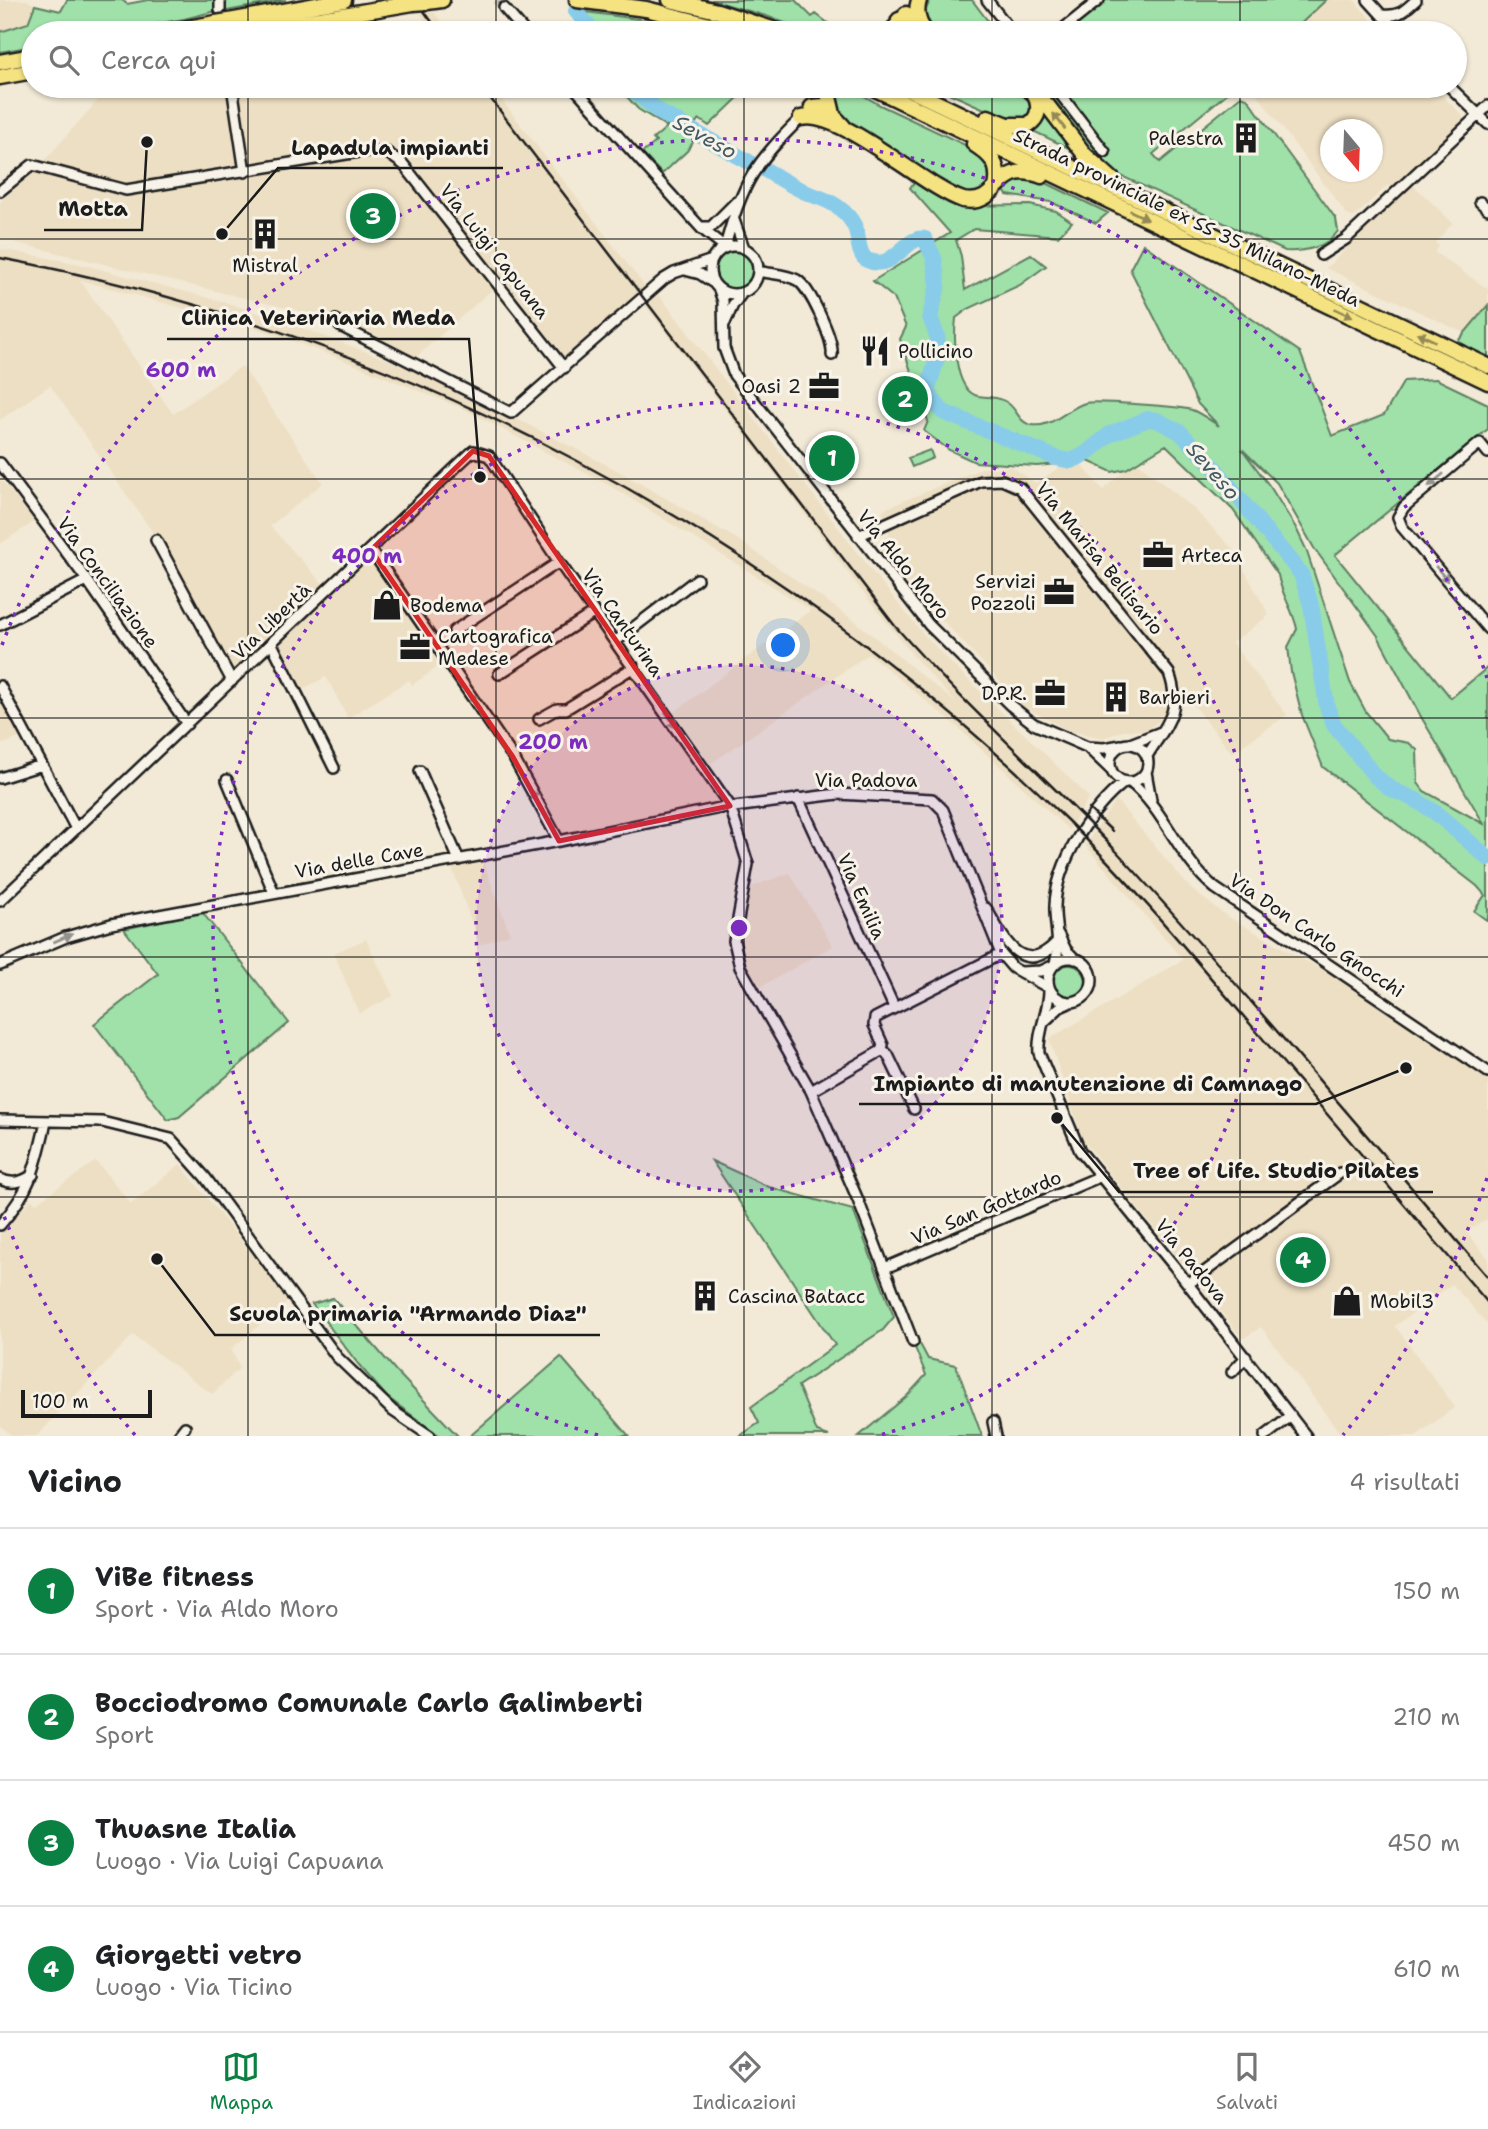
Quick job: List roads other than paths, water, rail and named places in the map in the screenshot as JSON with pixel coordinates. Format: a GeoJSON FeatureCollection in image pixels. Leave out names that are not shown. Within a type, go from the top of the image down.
{"type":"FeatureCollection","features":[{"type":"Feature","properties":{"kind":"highway"},"geometry":{"type":"LineString","coordinates":[[197,21],[221,13],[344,0]]}},
{"type":"Feature","properties":{"kind":"highway"},"geometry":{"type":"LineString","coordinates":[[308,21],[442,0]]}},
{"type":"Feature","properties":{"kind":"highway"},"geometry":{"type":"LineString","coordinates":[[578,0],[646,9],[694,21]]}},
{"type":"Feature","properties":{"kind":"highway"},"geometry":{"type":"LineString","coordinates":[[670,0],[747,21]]}},
{"type":"Feature","properties":{"kind":"highway"},"geometry":{"type":"LineString","coordinates":[[919,0],[917,13],[920,21]]}},
{"type":"Feature","properties":{"kind":"highway"},"geometry":{"type":"LineString","coordinates":[[903,21],[903,17],[916,21]]}},
{"type":"Feature","properties":{"kind":"highway"},"geometry":{"type":"LineString","coordinates":[[0,62],[21,58]]}},
{"type":"Feature","properties":{"kind":"highway"},"geometry":{"type":"LineString","coordinates":[[0,77],[21,73]]}},
{"type":"Feature","properties":{"kind":"highway"},"geometry":{"type":"LineString","coordinates":[[829,98],[829,117]]}},
{"type":"Feature","properties":{"kind":"highway","name":"Strada provinciale ex SS 35 Milano-Meda"},"geometry":{"type":"LineString","coordinates":[[905,98],[1143,201],[1488,366]]}},
{"type":"Feature","properties":{"kind":"highway","name":"Strada provinciale ex SS 35 Milano-Meda"},"geometry":{"type":"LineString","coordinates":[[917,98],[1109,201],[1488,382]]}},
{"type":"Feature","properties":{"kind":"highway"},"geometry":{"type":"LineString","coordinates":[[926,105],[967,108],[1009,125],[1023,126],[1032,122],[1038,114],[1036,98]]}},
{"type":"Feature","properties":{"kind":"highway"},"geometry":{"type":"LineString","coordinates":[[1037,98],[1098,168],[1143,201]]}},
{"type":"Feature","properties":{"kind":"highway"},"geometry":{"type":"LineString","coordinates":[[816,104],[824,106],[829,117],[957,198],[980,200],[992,193],[1006,177],[1024,171],[1109,201]]}},
{"type":"Feature","properties":{"kind":"highway"},"geometry":{"type":"LineString","coordinates":[[926,105],[992,158],[998,171],[996,187]]}},
{"type":"Feature","properties":{"kind":"highway"},"geometry":{"type":"LineString","coordinates":[[801,118],[829,117]]}},
{"type":"Feature","properties":{"kind":"street"},"geometry":{"type":"LineString","coordinates":[[899,21],[919,0]]}},
{"type":"Feature","properties":{"kind":"street"},"geometry":{"type":"LineString","coordinates":[[987,0],[1004,21]]}},
{"type":"Feature","properties":{"kind":"street"},"geometry":{"type":"LineString","coordinates":[[1073,21],[1099,0]]}},
{"type":"Feature","properties":{"kind":"street"},"geometry":{"type":"LineString","coordinates":[[1368,0],[1387,21]]}},
{"type":"Feature","properties":{"kind":"street"},"geometry":{"type":"LineString","coordinates":[[1382,15],[1402,14],[1416,0]]}},
{"type":"Feature","properties":{"kind":"street"},"geometry":{"type":"LineString","coordinates":[[503,8],[515,21]]}},
{"type":"Feature","properties":{"kind":"street"},"geometry":{"type":"LineString","coordinates":[[234,98],[244,172]]}},
{"type":"Feature","properties":{"kind":"street"},"geometry":{"type":"LineString","coordinates":[[584,98],[701,228],[725,247],[744,248]]}},
{"type":"Feature","properties":{"kind":"street"},"geometry":{"type":"LineString","coordinates":[[336,320],[340,326],[511,413],[664,279],[713,259],[725,247],[739,199],[760,161],[822,98]]}},
{"type":"Feature","properties":{"kind":"street"},"geometry":{"type":"LineString","coordinates":[[1063,98],[1105,152]]}},
{"type":"Feature","properties":{"kind":"street"},"geometry":{"type":"LineString","coordinates":[[1461,98],[1488,124]]}},
{"type":"Feature","properties":{"kind":"street"},"geometry":{"type":"LineString","coordinates":[[1321,255],[1338,245],[1488,106]]}},
{"type":"Feature","properties":{"kind":"street","name":"Via Luigi Capuana"},"geometry":{"type":"LineString","coordinates":[[0,191],[32,165],[126,190],[365,151],[386,152],[403,164],[564,368]]}},
{"type":"Feature","properties":{"kind":"street"},"geometry":{"type":"LineString","coordinates":[[701,228],[711,227],[739,199]]}},
{"type":"Feature","properties":{"kind":"street"},"geometry":{"type":"LineString","coordinates":[[1480,202],[1488,209]]}},
{"type":"Feature","properties":{"kind":"street"},"geometry":{"type":"LineString","coordinates":[[724,324],[742,293],[754,285],[758,271],[755,258],[744,248],[733,216]]}},
{"type":"Feature","properties":{"kind":"street"},"geometry":{"type":"LineString","coordinates":[[701,228],[713,259],[710,271],[716,286]]}},
{"type":"Feature","properties":{"kind":"street"},"geometry":{"type":"LineString","coordinates":[[685,270],[699,274],[734,295],[742,293]]}},
{"type":"Feature","properties":{"kind":"street"},"geometry":{"type":"LineString","coordinates":[[758,271],[797,281],[808,290],[831,342],[832,355]]}},
{"type":"Feature","properties":{"kind":"street","name":"Via Aldo Moro"},"geometry":{"type":"LineString","coordinates":[[716,286],[723,301],[724,348],[734,375],[929,625],[1010,705],[1034,724],[1087,747],[1104,748],[1126,744]]}},
{"type":"Feature","properties":{"kind":"street"},"geometry":{"type":"LineString","coordinates":[[1488,453],[1480,443],[1404,507],[1398,517],[1402,527],[1488,629]]}},
{"type":"Feature","properties":{"kind":"street","name":"Via Libertà"},"geometry":{"type":"LineString","coordinates":[[0,901],[473,451],[489,456]]}},
{"type":"Feature","properties":{"kind":"street","name":"Via Canturina"},"geometry":{"type":"LineString","coordinates":[[489,456],[559,562],[730,806],[748,864],[733,941],[734,950],[740,967],[811,1091],[858,1200],[913,1342]]}},
{"type":"Feature","properties":{"kind":"street","name":"Via Conciliazione"},"geometry":{"type":"LineString","coordinates":[[0,463],[87,580],[187,724]]}},
{"type":"Feature","properties":{"kind":"street","name":"Via Marisa Bellisario"},"geometry":{"type":"LineString","coordinates":[[858,536],[981,481],[1002,481],[1020,488],[1169,673],[1176,698],[1169,722],[1147,757]]}},
{"type":"Feature","properties":{"kind":"street","name":"Via Libertà"},"geometry":{"type":"LineString","coordinates":[[156,540],[232,681]]}},
{"type":"Feature","properties":{"kind":"street"},"geometry":{"type":"LineString","coordinates":[[370,550],[513,757],[559,841]]}},
{"type":"Feature","properties":{"kind":"street"},"geometry":{"type":"LineString","coordinates":[[454,631],[559,562]]}},
{"type":"Feature","properties":{"kind":"street"},"geometry":{"type":"LineString","coordinates":[[616,641],[697,579]]}},
{"type":"Feature","properties":{"kind":"street"},"geometry":{"type":"LineString","coordinates":[[0,625],[87,580]]}},
{"type":"Feature","properties":{"kind":"street"},"geometry":{"type":"LineString","coordinates":[[499,674],[595,612]]}},
{"type":"Feature","properties":{"kind":"street"},"geometry":{"type":"LineString","coordinates":[[272,644],[334,768]]}},
{"type":"Feature","properties":{"kind":"street"},"geometry":{"type":"LineString","coordinates":[[539,719],[557,709],[566,709],[634,667]]}},
{"type":"Feature","properties":{"kind":"street"},"geometry":{"type":"LineString","coordinates":[[0,686],[76,829]]}},
{"type":"Feature","properties":{"kind":"street"},"geometry":{"type":"LineString","coordinates":[[1069,1003],[1057,999],[1049,988],[1048,975],[1057,956],[1054,908],[1060,874],[1104,800],[1113,752],[1126,744],[1161,732]]}},
{"type":"Feature","properties":{"kind":"street"},"geometry":{"type":"LineString","coordinates":[[1126,744],[1140,748],[1147,757],[1146,772],[1151,802]]}},
{"type":"Feature","properties":{"kind":"street","name":"Via Aldo Moro"},"geometry":{"type":"LineString","coordinates":[[1087,747],[1111,771]]}},
{"type":"Feature","properties":{"kind":"street"},"geometry":{"type":"LineString","coordinates":[[0,778],[42,765]]}},
{"type":"Feature","properties":{"kind":"street"},"geometry":{"type":"LineString","coordinates":[[420,771],[459,860]]}},
{"type":"Feature","properties":{"kind":"street"},"geometry":{"type":"LineString","coordinates":[[1111,771],[1151,802]]}},
{"type":"Feature","properties":{"kind":"street"},"geometry":{"type":"LineString","coordinates":[[1104,800],[1146,772]]}},
{"type":"Feature","properties":{"kind":"street"},"geometry":{"type":"LineString","coordinates":[[228,780],[274,892]]}},
{"type":"Feature","properties":{"kind":"street","name":"Via Padova"},"geometry":{"type":"LineString","coordinates":[[730,806],[841,794],[934,799],[942,808],[1000,954],[1010,966],[1049,988],[1049,1000],[1038,1046],[1044,1068],[1080,1151],[1306,1436]]}},
{"type":"Feature","properties":{"kind":"street","name":"Via Emilia"},"geometry":{"type":"LineString","coordinates":[[798,798],[894,1007]]}},
{"type":"Feature","properties":{"kind":"street","name":"Via Don Carlo Gnocchi"},"geometry":{"type":"LineString","coordinates":[[1151,802],[1182,850],[1215,888],[1488,1072]]}},
{"type":"Feature","properties":{"kind":"street","name":"Via delle Cave"},"geometry":{"type":"LineString","coordinates":[[0,965],[88,929],[274,892],[559,841],[730,806]]}},
{"type":"Feature","properties":{"kind":"street"},"geometry":{"type":"LineString","coordinates":[[975,892],[1016,953],[1026,957],[1039,956],[1056,943]]}},
{"type":"Feature","properties":{"kind":"street"},"geometry":{"type":"LineString","coordinates":[[1043,1025],[1056,1011],[1083,999],[1091,987],[1091,973],[1064,946],[1056,925]]}},
{"type":"Feature","properties":{"kind":"street"},"geometry":{"type":"LineString","coordinates":[[914,1109],[882,1049],[873,1021],[894,1007],[1000,954]]}},
{"type":"Feature","properties":{"kind":"street"},"geometry":{"type":"LineString","coordinates":[[1020,971],[1041,971],[1060,960],[1075,959]]}},
{"type":"Feature","properties":{"kind":"street"},"geometry":{"type":"LineString","coordinates":[[811,1091],[882,1049]]}},
{"type":"Feature","properties":{"kind":"street"},"geometry":{"type":"LineString","coordinates":[[1,1121],[102,1122],[171,1139],[205,1177],[337,1357],[393,1411],[430,1436]]}},
{"type":"Feature","properties":{"kind":"street"},"geometry":{"type":"LineString","coordinates":[[0,1225],[14,1209],[33,1175],[46,1122]]}},
{"type":"Feature","properties":{"kind":"street"},"geometry":{"type":"LineString","coordinates":[[1188,1284],[1340,1173]]}},
{"type":"Feature","properties":{"kind":"street"},"geometry":{"type":"LineString","coordinates":[[0,1180],[18,1183],[33,1175]]}},
{"type":"Feature","properties":{"kind":"street","name":"Via San Gottardo"},"geometry":{"type":"LineString","coordinates":[[885,1268],[1101,1177]]}},
{"type":"Feature","properties":{"kind":"street"},"geometry":{"type":"LineString","coordinates":[[1232,1372],[1246,1357]]}},
{"type":"Feature","properties":{"kind":"street"},"geometry":{"type":"LineString","coordinates":[[1265,1436],[1291,1416]]}},
{"type":"Feature","properties":{"kind":"street"},"geometry":{"type":"LineString","coordinates":[[993,1422],[996,1436]]}},
{"type":"Feature","properties":{"kind":"street"},"geometry":{"type":"LineString","coordinates":[[178,1436],[185,1427]]}},
{"type":"Feature","properties":{"kind":"waterway","name":"Seveso"},"geometry":{"type":"LineString","coordinates":[[576,11],[584,21]]}},
{"type":"Feature","properties":{"kind":"waterway","name":"Seveso"},"geometry":{"type":"LineString","coordinates":[[643,98],[661,113],[749,162]]}},
{"type":"Feature","properties":{"kind":"waterway","name":"Seveso"},"geometry":{"type":"LineString","coordinates":[[762,168],[840,208],[854,225],[860,251],[867,260],[885,262],[912,242],[925,239],[934,258],[938,285],[930,317],[939,352],[927,392],[943,412],[1056,458],[1071,461],[1084,455],[1110,434],[1148,419],[1157,420],[1180,432],[1213,466],[1301,574],[1311,605],[1327,707],[1334,725],[1375,776],[1391,789],[1436,813],[1488,858]]}},
{"type":"Feature","properties":{"kind":"tunnel"},"geometry":{"type":"LineString","coordinates":[[496,0],[504,8]]}},
{"type":"Feature","properties":{"kind":"railway"},"geometry":{"type":"LineString","coordinates":[[416,0],[431,21]]}},
{"type":"Feature","properties":{"kind":"railway"},"geometry":{"type":"LineString","coordinates":[[490,98],[895,626],[949,684],[1118,853],[1259,1010],[1488,1277]]}},
{"type":"Feature","properties":{"kind":"railway"},"geometry":{"type":"LineString","coordinates":[[0,258],[150,292],[296,338],[439,394],[576,461],[709,537],[836,623],[956,718],[1094,847],[1188,952],[1488,1303]]}},
{"type":"Feature","properties":{"kind":"railway"},"geometry":{"type":"LineString","coordinates":[[1089,809],[1112,831]]}},
{"type":"Feature","properties":{"kind":"place","name":"Palestra"},"geometry":{"type":"Point","coordinates":[1246,138]}},
{"type":"Feature","properties":{"kind":"place","name":"Motta"},"geometry":{"type":"Point","coordinates":[147,142]}},
{"type":"Feature","properties":{"kind":"place","name":"Thuasne Italia"},"geometry":{"type":"Point","coordinates":[373,216]}},
{"type":"Feature","properties":{"kind":"place","name":"Lapadula impianti"},"geometry":{"type":"Point","coordinates":[222,234]}},
{"type":"Feature","properties":{"kind":"place","name":"Mistral"},"geometry":{"type":"Point","coordinates":[265,234]}},
{"type":"Feature","properties":{"kind":"place","name":"Pollicino"},"geometry":{"type":"Point","coordinates":[875,351]}},
{"type":"Feature","properties":{"kind":"place","name":"Oasi 2"},"geometry":{"type":"Point","coordinates":[824,386]}},
{"type":"Feature","properties":{"kind":"place","name":"Bocciodromo Comunale Carlo Galimberti"},"geometry":{"type":"Point","coordinates":[905,399]}},
{"type":"Feature","properties":{"kind":"place","name":"ViBe fitness"},"geometry":{"type":"Point","coordinates":[832,458]}},
{"type":"Feature","properties":{"kind":"place","name":"Clinica Veterinaria Meda"},"geometry":{"type":"Point","coordinates":[480,477]}},
{"type":"Feature","properties":{"kind":"place","name":"Arteca"},"geometry":{"type":"Point","coordinates":[1158,555]}},
{"type":"Feature","properties":{"kind":"place","name":"Servizi Pozzoli"},"geometry":{"type":"Point","coordinates":[1059,592]}},
{"type":"Feature","properties":{"kind":"place","name":"Bodema"},"geometry":{"type":"Point","coordinates":[387,605]}},
{"type":"Feature","properties":{"kind":"place","name":"Cartografica Medese"},"geometry":{"type":"Point","coordinates":[415,647]}},
{"type":"Feature","properties":{"kind":"place","name":"D.P.R."},"geometry":{"type":"Point","coordinates":[1050,693]}},
{"type":"Feature","properties":{"kind":"place","name":"Barbieri"},"geometry":{"type":"Point","coordinates":[1116,697]}},
{"type":"Feature","properties":{"kind":"place","name":"Impianto di manutenzione di Camnago"},"geometry":{"type":"Point","coordinates":[1406,1068]}},
{"type":"Feature","properties":{"kind":"place","name":"Tree of Life. Studio Pilates"},"geometry":{"type":"Point","coordinates":[1057,1118]}},
{"type":"Feature","properties":{"kind":"place","name":"Scuola primaria \"Armando Diaz\""},"geometry":{"type":"Point","coordinates":[157,1259]}},
{"type":"Feature","properties":{"kind":"place","name":"Giorgetti vetro"},"geometry":{"type":"Point","coordinates":[1303,1260]}},
{"type":"Feature","properties":{"kind":"place","name":"Cascina Batacc"},"geometry":{"type":"Point","coordinates":[705,1296]}},
{"type":"Feature","properties":{"kind":"place","name":"Mobil3"},"geometry":{"type":"Point","coordinates":[1347,1301]}}]}
